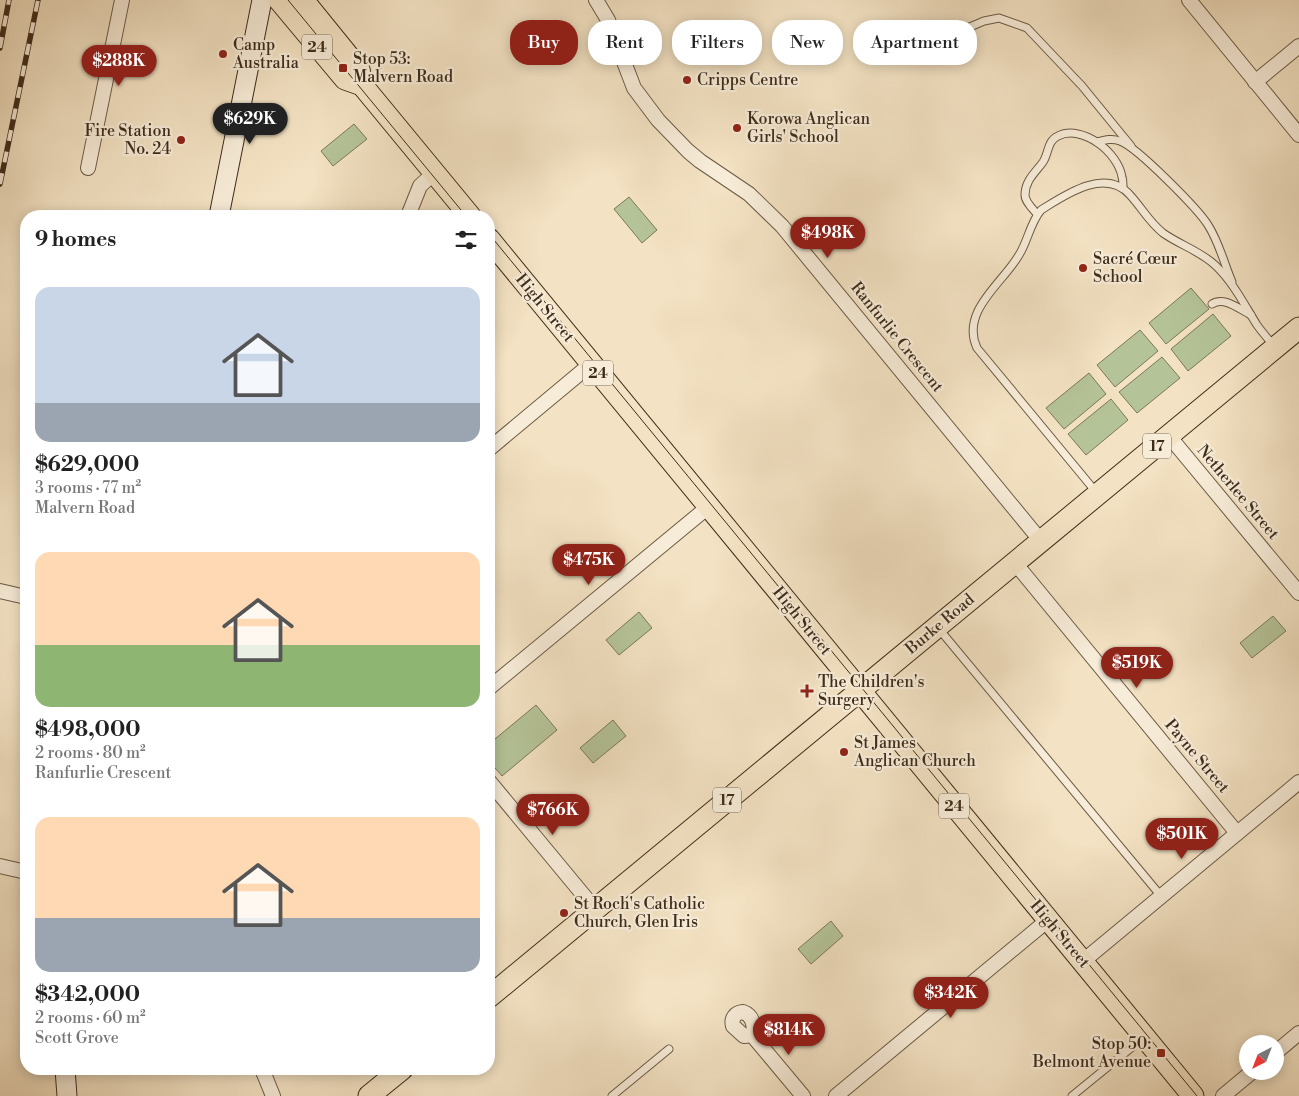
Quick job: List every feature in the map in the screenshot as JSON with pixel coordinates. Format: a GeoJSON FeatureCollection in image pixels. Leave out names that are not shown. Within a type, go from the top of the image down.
{"type":"FeatureCollection","features":[{"type":"Feature","properties":{"kind":"main road"},"geometry":{"type":"LineString","coordinates":[[219,210],[262,0]]}},
{"type":"Feature","properties":{"kind":"main road","name":"24"},"geometry":{"type":"LineString","coordinates":[[279,0],[345,79],[362,85]]}},
{"type":"Feature","properties":{"kind":"main road","name":"24"},"geometry":{"type":"LineString","coordinates":[[303,0],[359,69],[362,85],[465,210]]}},
{"type":"Feature","properties":{"kind":"main road","name":"High Street"},"geometry":{"type":"LineString","coordinates":[[495,246],[1193,1096]]}},
{"type":"Feature","properties":{"kind":"main road","name":"Burke Road"},"geometry":{"type":"LineString","coordinates":[[495,992],[1299,328]]}},
{"type":"Feature","properties":{"kind":"main road"},"geometry":{"type":"LineString","coordinates":[[65,1075],[67,1096]]}},
{"type":"Feature","properties":{"kind":"main road"},"geometry":{"type":"LineString","coordinates":[[369,1096],[395,1075]]}},
{"type":"Feature","properties":{"kind":"street"},"geometry":{"type":"LineString","coordinates":[[88,168],[122,0]]}},
{"type":"Feature","properties":{"kind":"street","name":"Ranfurlie Crescent"},"geometry":{"type":"LineString","coordinates":[[596,0],[608,20],[634,88],[658,120],[688,151],[749,194],[782,226],[1042,541]]}},
{"type":"Feature","properties":{"kind":"street"},"geometry":{"type":"LineString","coordinates":[[1189,0],[1299,135]]}},
{"type":"Feature","properties":{"kind":"street"},"geometry":{"type":"LineString","coordinates":[[1255,82],[1299,46]]}},
{"type":"Feature","properties":{"kind":"street"},"geometry":{"type":"LineString","coordinates":[[410,210],[420,186],[434,173]]}},
{"type":"Feature","properties":{"kind":"street"},"geometry":{"type":"LineString","coordinates":[[495,444],[591,364]]}},
{"type":"Feature","properties":{"kind":"street","name":"Netherlee Street"},"geometry":{"type":"LineString","coordinates":[[1169,436],[1299,593]]}},
{"type":"Feature","properties":{"kind":"street"},"geometry":{"type":"LineString","coordinates":[[495,683],[708,507]]}},
{"type":"Feature","properties":{"kind":"street","name":"Payne Street"},"geometry":{"type":"LineString","coordinates":[[1015,563],[1237,833]]}},
{"type":"Feature","properties":{"kind":"street"},"geometry":{"type":"LineString","coordinates":[[0,591],[20,596]]}},
{"type":"Feature","properties":{"kind":"street"},"geometry":{"type":"LineString","coordinates":[[1082,962],[1299,782]]}},
{"type":"Feature","properties":{"kind":"street"},"geometry":{"type":"LineString","coordinates":[[495,788],[594,909]]}},
{"type":"Feature","properties":{"kind":"street"},"geometry":{"type":"LineString","coordinates":[[0,866],[20,871]]}},
{"type":"Feature","properties":{"kind":"street"},"geometry":{"type":"LineString","coordinates":[[836,1096],[1048,920]]}},
{"type":"Feature","properties":{"kind":"street"},"geometry":{"type":"LineString","coordinates":[[1284,1046],[1299,1033]]}},
{"type":"Feature","properties":{"kind":"street"},"geometry":{"type":"LineString","coordinates":[[752,1034],[803,1096]]}},
{"type":"Feature","properties":{"kind":"street"},"geometry":{"type":"LineString","coordinates":[[264,1075],[273,1096]]}},
{"type":"Feature","properties":{"kind":"street"},"geometry":{"type":"LineString","coordinates":[[1224,1096],[1243,1080]]}},
{"type":"Feature","properties":{"kind":"lane"},"geometry":{"type":"LineString","coordinates":[[977,24],[999,18],[1027,28],[1040,44],[1082,86],[1130,146],[1203,218],[1214,236],[1235,289]]}},
{"type":"Feature","properties":{"kind":"lane"},"geometry":{"type":"LineString","coordinates":[[1037,214],[1025,199],[1025,192],[1035,171],[1044,160],[1053,138],[1063,134],[1073,133],[1089,137],[1097,142],[1120,169],[1123,188]]}},
{"type":"Feature","properties":{"kind":"lane"},"geometry":{"type":"LineString","coordinates":[[1097,142],[1113,139],[1130,146]]}},
{"type":"Feature","properties":{"kind":"lane"},"geometry":{"type":"LineString","coordinates":[[1098,494],[974,342],[973,323],[979,308],[1018,257],[1040,210],[1081,186],[1103,184],[1123,188],[1154,225],[1213,263],[1235,289],[1258,327],[1276,348]]}},
{"type":"Feature","properties":{"kind":"lane"},"geometry":{"type":"LineString","coordinates":[[1212,304],[1219,300],[1251,315]]}},
{"type":"Feature","properties":{"kind":"lane"},"geometry":{"type":"LineString","coordinates":[[937,626],[1161,896]]}},
{"type":"Feature","properties":{"kind":"lane"},"geometry":{"type":"LineString","coordinates":[[1072,1096],[1144,1037]]}},
{"type":"Feature","properties":{"kind":"lane"},"geometry":{"type":"LineString","coordinates":[[612,1096],[669,1049]]}},
{"type":"Feature","properties":{"kind":"green space"},"geometry":{"type":"Polygon","coordinates":[[[354,124],[367,139],[333,166],[321,151],[354,124]]]}},
{"type":"Feature","properties":{"kind":"green space"},"geometry":{"type":"Polygon","coordinates":[[[629,197],[657,230],[642,243],[614,209],[629,197]]]}},
{"type":"Feature","properties":{"kind":"green space"},"geometry":{"type":"Polygon","coordinates":[[[1191,288],[1209,309],[1166,344],[1149,323],[1191,288]]]}},
{"type":"Feature","properties":{"kind":"green space"},"geometry":{"type":"Polygon","coordinates":[[[1213,314],[1231,336],[1188,371],[1171,349],[1213,314]]]}},
{"type":"Feature","properties":{"kind":"green space"},"geometry":{"type":"Polygon","coordinates":[[[1140,330],[1158,351],[1115,387],[1097,365],[1140,330]]]}},
{"type":"Feature","properties":{"kind":"green space"},"geometry":{"type":"Polygon","coordinates":[[[1162,357],[1180,378],[1137,413],[1119,392],[1162,357]]]}},
{"type":"Feature","properties":{"kind":"green space"},"geometry":{"type":"Polygon","coordinates":[[[1089,373],[1106,394],[1064,429],[1046,408],[1089,373]]]}},
{"type":"Feature","properties":{"kind":"green space"},"geometry":{"type":"Polygon","coordinates":[[[1111,399],[1128,420],[1086,455],[1068,434],[1111,399]]]}},
{"type":"Feature","properties":{"kind":"green space"},"geometry":{"type":"Polygon","coordinates":[[[639,612],[652,628],[619,655],[606,640],[639,612]]]}},
{"type":"Feature","properties":{"kind":"green space"},"geometry":{"type":"Polygon","coordinates":[[[1273,616],[1286,631],[1252,658],[1240,643],[1273,616]]]}},
{"type":"Feature","properties":{"kind":"green space"},"geometry":{"type":"Polygon","coordinates":[[[536,705],[557,730],[502,776],[495,768],[495,739],[536,705]]]}},
{"type":"Feature","properties":{"kind":"green space"},"geometry":{"type":"Polygon","coordinates":[[[613,720],[626,736],[593,763],[580,748],[613,720]]]}},
{"type":"Feature","properties":{"kind":"green space"},"geometry":{"type":"Polygon","coordinates":[[[831,921],[843,936],[811,964],[798,949],[831,921]]]}},
{"type":"Feature","properties":{"kind":"tram line"},"geometry":{"type":"LineString","coordinates":[[288,0],[461,210]]}},
{"type":"Feature","properties":{"kind":"tram line"},"geometry":{"type":"LineString","coordinates":[[495,241],[1197,1096]]}},
{"type":"Feature","properties":{"kind":"railway"},"geometry":{"type":"LineString","coordinates":[[0,48],[9,0]]}},
{"type":"Feature","properties":{"kind":"railway"},"geometry":{"type":"LineString","coordinates":[[0,184],[38,0]]}},
{"type":"Feature","properties":{"kind":"place","name":"Camp Australia"},"geometry":{"type":"Point","coordinates":[223,54]}},
{"type":"Feature","properties":{"kind":"place","name":"Stop 53: Malvern Road"},"geometry":{"type":"Point","coordinates":[343,68]}},
{"type":"Feature","properties":{"kind":"place","name":"Cripps Centre"},"geometry":{"type":"Point","coordinates":[687,80]}},
{"type":"Feature","properties":{"kind":"place","name":"Korowa Anglican Girls' School"},"geometry":{"type":"Point","coordinates":[737,128]}},
{"type":"Feature","properties":{"kind":"place","name":"Fire Station No. 24"},"geometry":{"type":"Point","coordinates":[181,140]}},
{"type":"Feature","properties":{"kind":"place","name":"Sacré Cœur School"},"geometry":{"type":"Point","coordinates":[1083,268]}},
{"type":"Feature","properties":{"kind":"place","name":"The Children's Surgery"},"geometry":{"type":"Point","coordinates":[807,691]}},
{"type":"Feature","properties":{"kind":"place","name":"St James Anglican Church"},"geometry":{"type":"Point","coordinates":[844,752]}},
{"type":"Feature","properties":{"kind":"place","name":"St Roch's Catholic Church, Glen Iris"},"geometry":{"type":"Point","coordinates":[564,913]}},
{"type":"Feature","properties":{"kind":"place","name":"Stop 50: Belmont Avenue"},"geometry":{"type":"Point","coordinates":[1161,1053]}}]}
